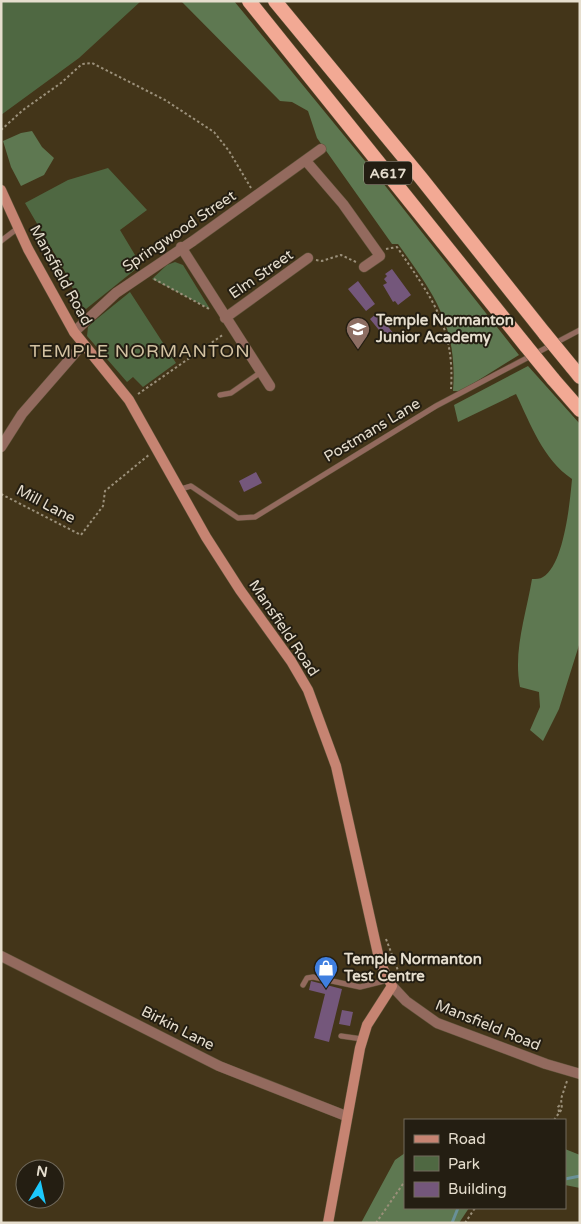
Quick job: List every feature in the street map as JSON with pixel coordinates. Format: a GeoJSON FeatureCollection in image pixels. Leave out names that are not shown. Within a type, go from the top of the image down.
{"type":"FeatureCollection","features":[{"type":"Feature","properties":{"kind":"highway","name":"A617"},"geometry":{"type":"LineString","coordinates":[[249,1],[526,346],[580,410]]}},
{"type":"Feature","properties":{"kind":"highway","name":"A617"},"geometry":{"type":"LineString","coordinates":[[275,1],[421,178],[576,372]]}},
{"type":"Feature","properties":{"kind":"main road","name":"Mansfield Road"},"geometry":{"type":"LineString","coordinates":[[1,190],[18,228],[74,332],[130,400],[206,537],[240,590],[291,661],[308,690],[336,766],[380,963],[390,983]]}},
{"type":"Feature","properties":{"kind":"main road"},"geometry":{"type":"LineString","coordinates":[[328,1223],[346,1116],[363,1039],[367,1024],[390,983]]}},
{"type":"Feature","properties":{"kind":"street","name":"Springwood Street"},"geometry":{"type":"LineString","coordinates":[[74,332],[116,292],[180,247],[193,241],[321,149]]}},
{"type":"Feature","properties":{"kind":"street"},"geometry":{"type":"LineString","coordinates":[[306,161],[343,204],[378,252],[380,256],[364,267]]}},
{"type":"Feature","properties":{"kind":"street","name":"Elm Street"},"geometry":{"type":"LineString","coordinates":[[180,247],[225,318],[308,258]]}},
{"type":"Feature","properties":{"kind":"street"},"geometry":{"type":"LineString","coordinates":[[225,318],[270,386]]}},
{"type":"Feature","properties":{"kind":"street"},"geometry":{"type":"LineString","coordinates":[[1,447],[22,414],[83,344]]}},
{"type":"Feature","properties":{"kind":"street","name":"Birkin Lane"},"geometry":{"type":"LineString","coordinates":[[1,956],[219,1066],[346,1116]]}},
{"type":"Feature","properties":{"kind":"street","name":"Mansfield Road"},"geometry":{"type":"LineString","coordinates":[[390,983],[406,1002],[437,1024],[575,1072]]}},
{"type":"Feature","properties":{"kind":"lane"},"geometry":{"type":"LineString","coordinates":[[1,241],[18,228]]}},
{"type":"Feature","properties":{"kind":"lane","name":"Postmans Lane"},"geometry":{"type":"LineString","coordinates":[[181,489],[191,486],[238,518],[255,517],[450,399],[580,330]]}},
{"type":"Feature","properties":{"kind":"lane"},"geometry":{"type":"LineString","coordinates":[[220,395],[231,393],[261,372]]}},
{"type":"Feature","properties":{"kind":"lane"},"geometry":{"type":"LineString","coordinates":[[303,985],[307,978],[313,977],[360,987],[390,983]]}},
{"type":"Feature","properties":{"kind":"lane"},"geometry":{"type":"LineString","coordinates":[[341,1036],[363,1039]]}},
{"type":"Feature","properties":{"kind":"path"},"geometry":{"type":"LineString","coordinates":[[1,130],[23,110],[61,83],[82,64],[92,63],[165,100],[214,132],[229,151],[256,196]]}},
{"type":"Feature","properties":{"kind":"path"},"geometry":{"type":"LineString","coordinates":[[378,252],[397,247],[440,314],[447,333],[451,376],[450,399]]}},
{"type":"Feature","properties":{"kind":"path"},"geometry":{"type":"LineString","coordinates":[[308,258],[322,261],[341,254],[364,267]]}},
{"type":"Feature","properties":{"kind":"path"},"geometry":{"type":"LineString","coordinates":[[143,274],[225,318]]}},
{"type":"Feature","properties":{"kind":"path"},"geometry":{"type":"LineString","coordinates":[[130,400],[232,328]]}},
{"type":"Feature","properties":{"kind":"path","name":"Mill Lane"},"geometry":{"type":"LineString","coordinates":[[1,494],[81,535],[103,506],[105,491],[157,447]]}},
{"type":"Feature","properties":{"kind":"path"},"geometry":{"type":"LineString","coordinates":[[554,1119],[562,1109],[561,1104],[575,1072]]}},
{"type":"Feature","properties":{"kind":"path"},"geometry":{"type":"LineString","coordinates":[[376,1223],[404,1182]]}},
{"type":"Feature","properties":{"kind":"path"},"geometry":{"type":"LineString","coordinates":[[465,1223],[474,1209]]}},
{"type":"Feature","properties":{"kind":"green space"},"geometry":{"type":"Polygon","coordinates":[[[1,1],[141,1],[79,58],[1,115],[1,1]]]}},
{"type":"Feature","properties":{"kind":"green space"},"geometry":{"type":"Polygon","coordinates":[[[181,1],[234,1],[383,183],[519,355],[461,391],[453,391],[454,368],[452,348],[441,312],[433,295],[398,244],[392,244],[317,138],[308,111],[292,102],[280,101],[181,1]]]}},
{"type":"Feature","properties":{"kind":"green space"},"geometry":{"type":"Polygon","coordinates":[[[32,131],[42,147],[54,158],[44,175],[21,186],[11,167],[3,141],[21,133],[32,131]]]}},
{"type":"Feature","properties":{"kind":"green space"},"geometry":{"type":"Polygon","coordinates":[[[108,168],[147,210],[120,230],[141,265],[86,309],[79,304],[68,277],[25,203],[68,180],[108,168]]]}},
{"type":"Feature","properties":{"kind":"green space"},"geometry":{"type":"Polygon","coordinates":[[[175,262],[183,265],[210,309],[152,279],[167,265],[175,262]]]}},
{"type":"Feature","properties":{"kind":"green space"},"geometry":{"type":"Polygon","coordinates":[[[130,292],[176,363],[143,387],[133,377],[127,382],[87,336],[88,327],[130,292]]]}},
{"type":"Feature","properties":{"kind":"green space"},"geometry":{"type":"Polygon","coordinates":[[[528,366],[580,424],[580,642],[559,709],[543,741],[530,730],[540,707],[539,692],[520,687],[518,674],[519,646],[532,579],[542,578],[550,570],[561,547],[565,532],[572,479],[553,462],[545,451],[516,394],[458,422],[454,405],[528,366]]]}},
{"type":"Feature","properties":{"kind":"green space"},"geometry":{"type":"Polygon","coordinates":[[[566,1149],[580,1155],[580,1188],[566,1185],[566,1149]]]}},
{"type":"Feature","properties":{"kind":"green space"},"geometry":{"type":"Polygon","coordinates":[[[404,1154],[404,1209],[468,1209],[459,1223],[361,1223],[395,1160],[404,1154]]]}},
{"type":"Feature","properties":{"kind":"building"},"geometry":{"type":"Polygon","coordinates":[[[392,269],[411,295],[398,305],[395,301],[393,302],[383,285],[387,283],[384,279],[387,276],[385,274],[392,269]]]}},
{"type":"Feature","properties":{"kind":"building"},"geometry":{"type":"Polygon","coordinates":[[[358,281],[375,304],[366,311],[348,289],[358,281]]]}},
{"type":"Feature","properties":{"kind":"building"},"geometry":{"type":"Polygon","coordinates":[[[377,313],[394,334],[387,340],[370,319],[377,313]]]}},
{"type":"Feature","properties":{"kind":"building"},"geometry":{"type":"Polygon","coordinates":[[[256,472],[262,483],[244,492],[239,481],[256,472]]]}},
{"type":"Feature","properties":{"kind":"building"},"geometry":{"type":"Polygon","coordinates":[[[311,981],[342,989],[329,1042],[314,1038],[325,994],[309,990],[311,981]]]}},
{"type":"Feature","properties":{"kind":"building"},"geometry":{"type":"Polygon","coordinates":[[[342,1010],[353,1012],[350,1026],[339,1024],[342,1010]]]}},
{"type":"Feature","properties":{"kind":"waterway"},"geometry":{"type":"LineString","coordinates":[[566,1179],[580,1176]]}},
{"type":"Feature","properties":{"kind":"waterway"},"geometry":{"type":"LineString","coordinates":[[452,1223],[458,1209]]}},
{"type":"Feature","properties":{"kind":"place","name":"Temple Normanton Junior Academy"},"geometry":{"type":"Point","coordinates":[358,350]}},
{"type":"Feature","properties":{"kind":"place","name":"Temple Normanton Test Centre"},"geometry":{"type":"Point","coordinates":[326,989]}},
{"type":"Feature","properties":{"kind":"district","name":"TEMPLE NORMANTON"},"geometry":{"type":"Point","coordinates":[140,351]}}]}
